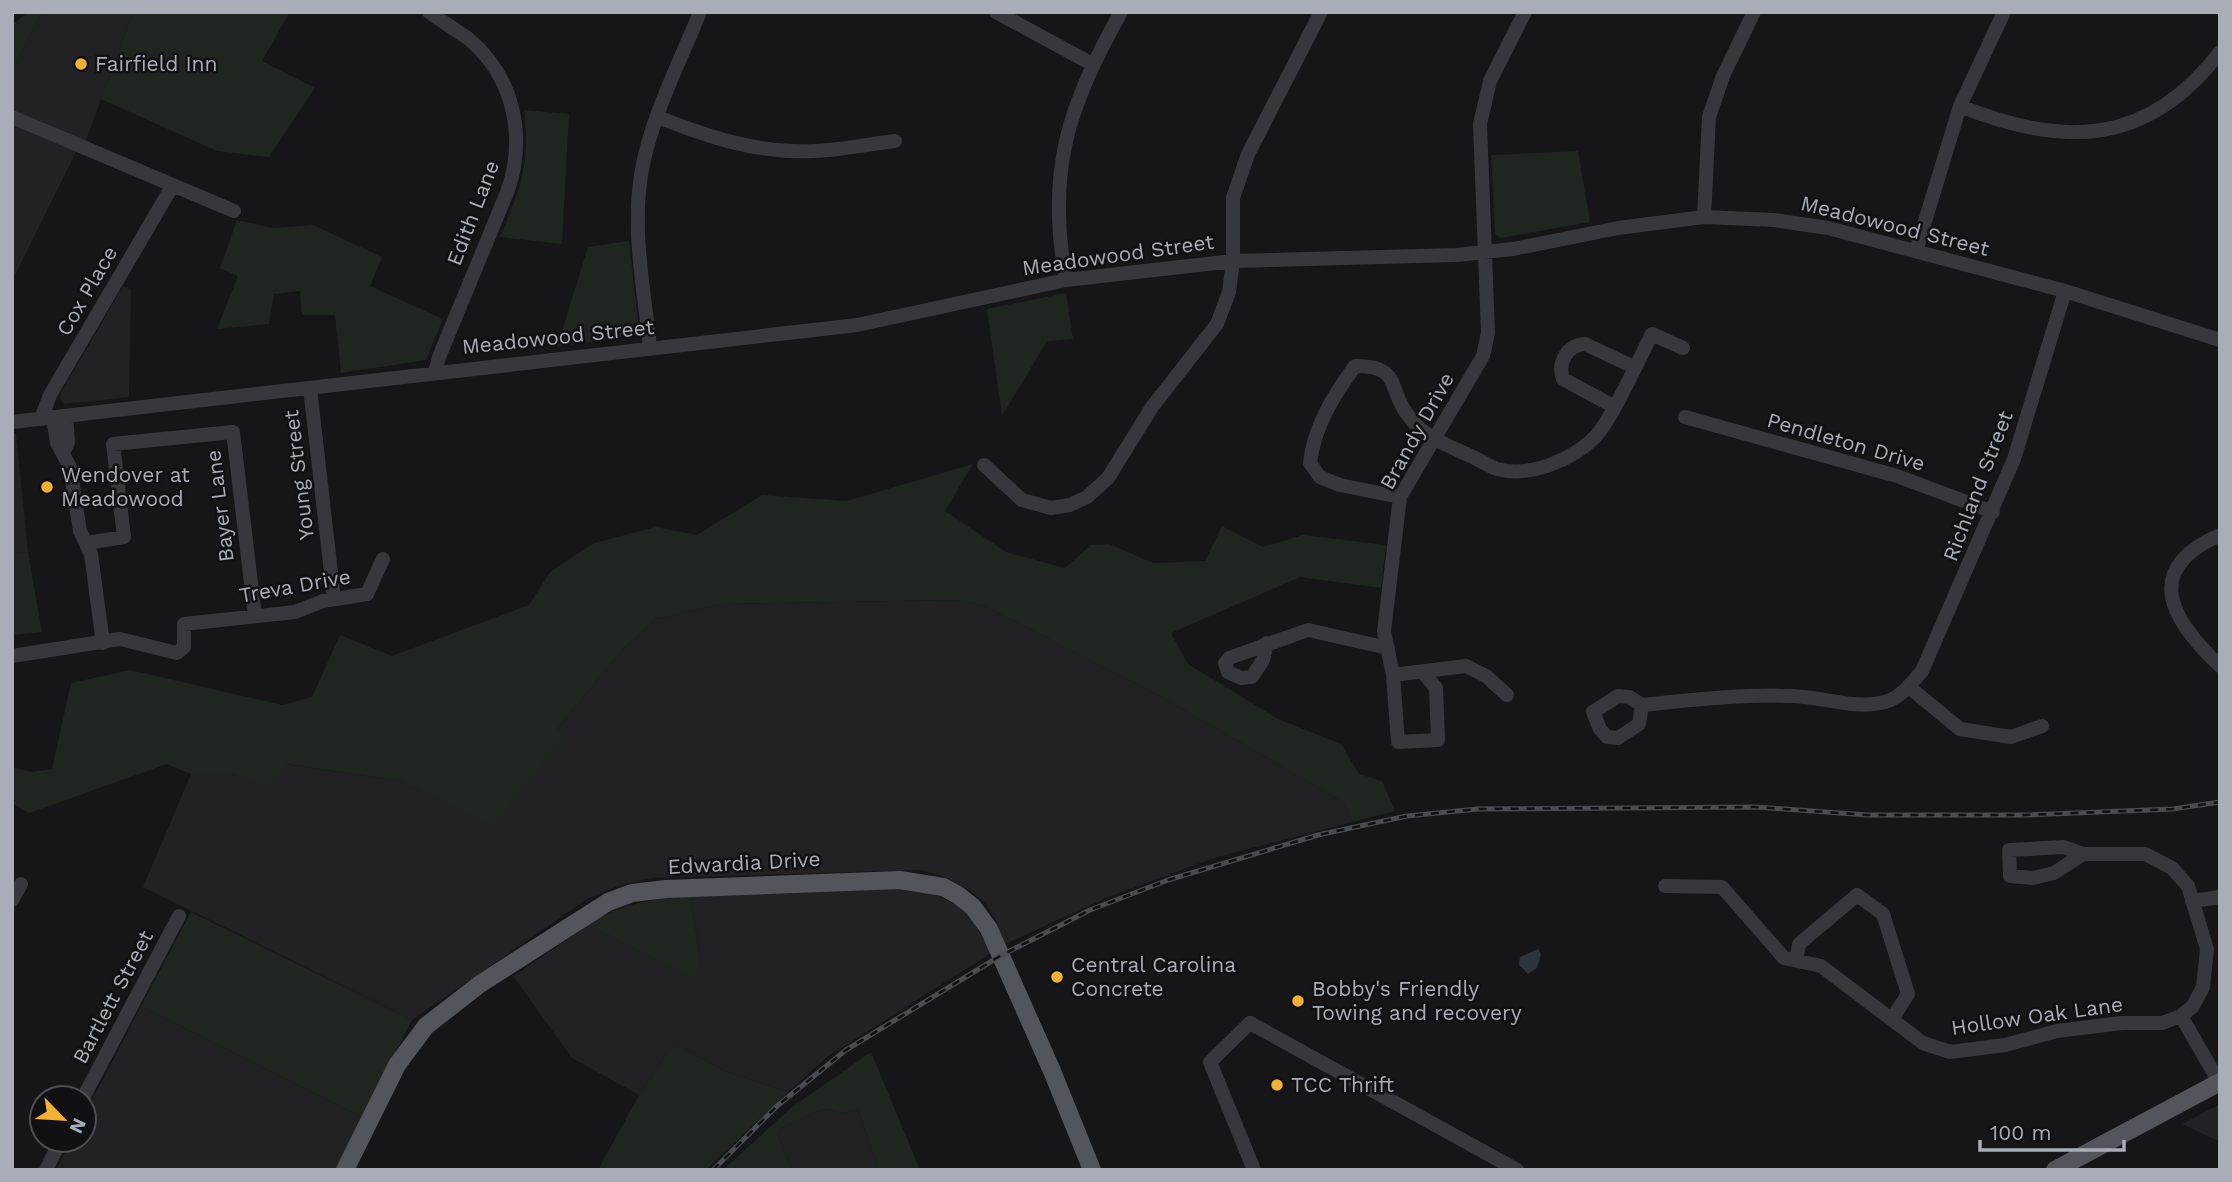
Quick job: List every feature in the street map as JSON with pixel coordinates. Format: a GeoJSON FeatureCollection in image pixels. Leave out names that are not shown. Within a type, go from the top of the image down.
{"type":"FeatureCollection","features":[{"type":"Feature","properties":{"kind":"main road","name":"Edwardia Drive"},"geometry":{"type":"LineString","coordinates":[[345,1170],[397,1065],[426,1026],[480,984],[608,902],[632,893],[666,889],[900,880],[943,887],[958,895],[982,918],[1052,1071],[1092,1170]]}},
{"type":"Feature","properties":{"kind":"main road"},"geometry":{"type":"LineString","coordinates":[[2055,1170],[2076,1165],[2219,1082]]}},
{"type":"Feature","properties":{"kind":"street","name":"Edith Lane"},"geometry":{"type":"LineString","coordinates":[[429,12],[470,40],[500,76],[516,118],[517,138],[516,164],[508,190],[435,373]]}},
{"type":"Feature","properties":{"kind":"street"},"geometry":{"type":"LineString","coordinates":[[650,347],[637,221],[641,175],[658,117],[700,12]]}},
{"type":"Feature","properties":{"kind":"street"},"geometry":{"type":"LineString","coordinates":[[996,12],[1092,64]]}},
{"type":"Feature","properties":{"kind":"street"},"geometry":{"type":"LineString","coordinates":[[1066,280],[1059,240],[1058,177],[1073,114],[1092,64],[1121,12]]}},
{"type":"Feature","properties":{"kind":"street"},"geometry":{"type":"LineString","coordinates":[[984,465],[1013,494],[1040,506],[1070,505],[1100,487],[1152,407],[1217,324],[1229,292],[1233,261],[1233,198],[1248,154],[1321,12]]}},
{"type":"Feature","properties":{"kind":"street","name":"Brandy Drive"},"geometry":{"type":"LineString","coordinates":[[1423,672],[1436,688],[1438,740],[1398,742],[1393,675],[1384,631],[1400,497],[1483,356],[1488,333],[1480,124],[1490,80],[1525,12]]}},
{"type":"Feature","properties":{"kind":"street"},"geometry":{"type":"LineString","coordinates":[[1704,217],[1709,117],[1723,76],[1754,12]]}},
{"type":"Feature","properties":{"kind":"street"},"geometry":{"type":"LineString","coordinates":[[1916,251],[1960,106],[2004,12]]}},
{"type":"Feature","properties":{"kind":"street"},"geometry":{"type":"LineString","coordinates":[[1960,106],[2039,132],[2081,134],[2120,127],[2151,114],[2177,97],[2200,78],[2220,52]]}},
{"type":"Feature","properties":{"kind":"street"},"geometry":{"type":"LineString","coordinates":[[12,117],[234,211]]}},
{"type":"Feature","properties":{"kind":"street"},"geometry":{"type":"LineString","coordinates":[[658,117],[711,139],[777,151],[816,152],[895,141]]}},
{"type":"Feature","properties":{"kind":"street","name":"Cox Place"},"geometry":{"type":"LineString","coordinates":[[103,643],[87,543],[80,530],[70,467],[64,451],[68,442],[54,417],[50,395],[173,185]]}},
{"type":"Feature","properties":{"kind":"street","name":"Meadowood Street"},"geometry":{"type":"LineString","coordinates":[[12,422],[857,325],[1066,280],[1233,261],[1485,252],[1648,223],[1704,217],[1774,220],[1815,226],[2065,291],[2220,340]]}},
{"type":"Feature","properties":{"kind":"street","name":"Richland Street"},"geometry":{"type":"LineString","coordinates":[[1909,687],[1922,671],[2014,459],[2065,291]]}},
{"type":"Feature","properties":{"kind":"street"},"geometry":{"type":"LineString","coordinates":[[1400,497],[1340,485],[1320,477],[1310,463],[1312,439],[1355,366],[1376,366],[1394,380],[1398,402],[1411,420],[1433,439],[1499,469],[1536,470],[1573,455],[1597,435],[1652,334],[1683,348]]}},
{"type":"Feature","properties":{"kind":"street"},"geometry":{"type":"LineString","coordinates":[[1613,406],[1563,379],[1561,372],[1564,357],[1572,348],[1585,344],[1634,367]]}},
{"type":"Feature","properties":{"kind":"street","name":"Young Street"},"geometry":{"type":"LineString","coordinates":[[310,388],[334,599]]}},
{"type":"Feature","properties":{"kind":"street","name":"Pendleton Drive"},"geometry":{"type":"LineString","coordinates":[[1685,417],[1897,476],[1993,512]]}},
{"type":"Feature","properties":{"kind":"street","name":"Bayer Lane"},"geometry":{"type":"LineString","coordinates":[[87,543],[124,537],[113,444],[233,432],[255,616]]}},
{"type":"Feature","properties":{"kind":"street"},"geometry":{"type":"LineString","coordinates":[[2220,535],[2200,544],[2176,567],[2172,589],[2173,605],[2180,622],[2190,638],[2220,666]]}},
{"type":"Feature","properties":{"kind":"street","name":"Treva Drive"},"geometry":{"type":"LineString","coordinates":[[12,656],[128,639],[177,653],[184,647],[184,624],[296,612],[334,599],[367,594],[383,559]]}},
{"type":"Feature","properties":{"kind":"street"},"geometry":{"type":"LineString","coordinates":[[1267,643],[1308,630],[1388,648]]}},
{"type":"Feature","properties":{"kind":"street"},"geometry":{"type":"LineString","coordinates":[[1393,675],[1466,666],[1486,676],[1507,695]]}},
{"type":"Feature","properties":{"kind":"street"},"geometry":{"type":"LineString","coordinates":[[1642,705],[1682,699],[1794,696],[1865,704],[1888,701],[1909,687],[1960,729],[2011,737],[2042,726]]}},
{"type":"Feature","properties":{"kind":"street"},"geometry":{"type":"LineString","coordinates":[[2083,854],[2053,873],[2034,878],[2010,876],[2009,850],[2064,847],[2083,854],[2145,854],[2172,868],[2188,886],[2213,964],[2193,1006],[2181,1016],[2219,1082]]}},
{"type":"Feature","properties":{"kind":"street"},"geometry":{"type":"LineString","coordinates":[[12,900],[21,884]]}},
{"type":"Feature","properties":{"kind":"street","name":"Hollow Oak Lane"},"geometry":{"type":"LineString","coordinates":[[1665,886],[1722,887],[1784,958],[1821,966],[1923,1043],[1950,1052],[2005,1045],[2057,1031],[2122,1023],[2162,1023],[2181,1016]]}},
{"type":"Feature","properties":{"kind":"street"},"geometry":{"type":"LineString","coordinates":[[1796,960],[1800,944],[1857,895],[1883,914],[1908,994],[1892,1018]]}},
{"type":"Feature","properties":{"kind":"street"},"geometry":{"type":"LineString","coordinates":[[2192,901],[2220,897]]}},
{"type":"Feature","properties":{"kind":"street","name":"Bartlett Street"},"geometry":{"type":"LineString","coordinates":[[90,1084],[179,916]]}},
{"type":"Feature","properties":{"kind":"street"},"geometry":{"type":"LineString","coordinates":[[1254,1170],[1210,1062],[1250,1024],[1517,1170]]}},
{"type":"Feature","properties":{"kind":"street"},"geometry":{"type":"LineString","coordinates":[[46,1170],[54,1154]]}},
{"type":"Feature","properties":{"kind":"shaded area"},"geometry":{"type":"Polygon","coordinates":[[[28,12],[42,12],[12,72],[12,25],[28,12]]]}},
{"type":"Feature","properties":{"kind":"shaded area"},"geometry":{"type":"Polygon","coordinates":[[[42,12],[133,12],[85,143],[12,109],[12,72],[42,12]]]}},
{"type":"Feature","properties":{"kind":"shaded area"},"geometry":{"type":"Polygon","coordinates":[[[133,12],[290,12],[262,61],[315,88],[269,157],[217,151],[101,99],[133,12]]]}},
{"type":"Feature","properties":{"kind":"shaded area"},"geometry":{"type":"Polygon","coordinates":[[[524,110],[569,114],[562,244],[500,237],[525,162],[524,110]]]}},
{"type":"Feature","properties":{"kind":"shaded area"},"geometry":{"type":"Polygon","coordinates":[[[12,124],[76,152],[12,281],[12,124]]]}},
{"type":"Feature","properties":{"kind":"shaded area"},"geometry":{"type":"Polygon","coordinates":[[[1578,151],[1590,222],[1500,238],[1495,234],[1491,155],[1578,151]]]}},
{"type":"Feature","properties":{"kind":"shaded area"},"geometry":{"type":"Polygon","coordinates":[[[237,220],[273,228],[313,225],[382,257],[370,286],[443,319],[426,360],[341,373],[335,315],[302,315],[300,291],[274,294],[269,324],[217,329],[238,276],[220,268],[237,220]]]}},
{"type":"Feature","properties":{"kind":"shaded area"},"geometry":{"type":"Polygon","coordinates":[[[629,241],[639,330],[636,335],[557,347],[588,247],[629,241]]]}},
{"type":"Feature","properties":{"kind":"shaded area"},"geometry":{"type":"Polygon","coordinates":[[[123,286],[131,289],[129,397],[64,404],[60,399],[61,393],[123,286]]]}},
{"type":"Feature","properties":{"kind":"shaded area"},"geometry":{"type":"Polygon","coordinates":[[[1066,293],[1073,339],[1047,341],[1002,416],[987,309],[1066,293]]]}},
{"type":"Feature","properties":{"kind":"shaded area"},"geometry":{"type":"Polygon","coordinates":[[[12,434],[16,434],[28,552],[12,554],[12,434]]]}},
{"type":"Feature","properties":{"kind":"shaded area"},"geometry":{"type":"Polygon","coordinates":[[[973,464],[945,511],[1006,552],[1065,568],[1091,545],[1109,544],[1153,563],[1205,561],[1222,526],[1263,547],[1303,535],[1386,545],[1381,588],[1300,577],[1171,633],[1188,664],[1278,719],[1341,744],[1359,774],[1382,781],[1395,811],[1352,822],[1343,802],[1162,697],[985,606],[957,600],[722,604],[656,619],[623,649],[557,729],[566,736],[493,827],[399,781],[287,764],[268,789],[232,774],[191,774],[167,764],[29,813],[12,803],[12,767],[32,772],[52,769],[71,683],[130,670],[282,705],[312,697],[340,635],[392,656],[529,605],[550,572],[594,543],[656,527],[697,535],[762,495],[847,501],[973,464]]]}},
{"type":"Feature","properties":{"kind":"shaded area"},"geometry":{"type":"Polygon","coordinates":[[[28,552],[42,632],[12,635],[12,554],[28,552]]]}},
{"type":"Feature","properties":{"kind":"shaded area"},"geometry":{"type":"Polygon","coordinates":[[[957,600],[985,606],[1162,697],[1343,802],[1352,822],[1214,858],[1108,897],[1005,944],[996,920],[985,903],[968,889],[942,876],[921,870],[653,878],[620,885],[587,899],[412,1020],[143,887],[191,774],[232,774],[268,788],[286,764],[399,781],[493,826],[565,736],[557,729],[623,649],[656,619],[722,604],[957,600]]]}},
{"type":"Feature","properties":{"kind":"shaded area"},"geometry":{"type":"Polygon","coordinates":[[[903,888],[925,891],[960,906],[973,921],[991,953],[827,1057],[788,1092],[725,1071],[674,1043],[639,1095],[572,1058],[513,976],[589,925],[693,978],[700,961],[691,895],[903,888]]]}},
{"type":"Feature","properties":{"kind":"shaded area"},"geometry":{"type":"Polygon","coordinates":[[[691,895],[700,961],[694,979],[589,925],[625,907],[650,900],[691,895]]]}},
{"type":"Feature","properties":{"kind":"shaded area"},"geometry":{"type":"Polygon","coordinates":[[[191,912],[412,1020],[362,1117],[141,1006],[191,912]]]}},
{"type":"Feature","properties":{"kind":"shaded area"},"geometry":{"type":"Polygon","coordinates":[[[1538,949],[1541,954],[1537,968],[1528,974],[1519,965],[1520,957],[1538,949]]]}},
{"type":"Feature","properties":{"kind":"shaded area"},"geometry":{"type":"Polygon","coordinates":[[[141,1006],[362,1117],[336,1170],[56,1170],[64,1154],[98,1154],[98,1089],[141,1006]]]}},
{"type":"Feature","properties":{"kind":"shaded area"},"geometry":{"type":"Polygon","coordinates":[[[674,1043],[725,1071],[788,1092],[706,1170],[598,1170],[639,1095],[674,1043]]]}},
{"type":"Feature","properties":{"kind":"shaded area"},"geometry":{"type":"Polygon","coordinates":[[[871,1052],[920,1170],[879,1170],[858,1109],[841,1113],[824,1109],[782,1127],[777,1133],[792,1170],[723,1170],[792,1107],[871,1052]]]}},
{"type":"Feature","properties":{"kind":"shaded area"},"geometry":{"type":"Polygon","coordinates":[[[2220,1104],[2220,1142],[2182,1124],[2220,1104]]]}},
{"type":"Feature","properties":{"kind":"shaded area"},"geometry":{"type":"Polygon","coordinates":[[[824,1109],[841,1113],[858,1109],[879,1170],[792,1170],[777,1133],[782,1127],[824,1109]]]}},
{"type":"Feature","properties":{"kind":"railway"},"geometry":{"type":"LineString","coordinates":[[713,1170],[777,1106],[846,1050],[1000,956],[1090,910],[1168,880],[1318,835],[1407,816],[1478,809],[1756,807],[1867,815],[2025,815],[2173,809],[2220,802]]}},
{"type":"Feature","properties":{"kind":"place","name":"Fairfield Inn"},"geometry":{"type":"Point","coordinates":[81,64]}},
{"type":"Feature","properties":{"kind":"place","name":"Wendover at Meadowood"},"geometry":{"type":"Point","coordinates":[47,487]}},
{"type":"Feature","properties":{"kind":"place","name":"Central Carolina Concrete"},"geometry":{"type":"Point","coordinates":[1057,977]}},
{"type":"Feature","properties":{"kind":"place","name":"Bobby's Friendly Towing and recovery"},"geometry":{"type":"Point","coordinates":[1298,1001]}},
{"type":"Feature","properties":{"kind":"place","name":"TCC Thrift"},"geometry":{"type":"Point","coordinates":[1277,1085]}}]}
